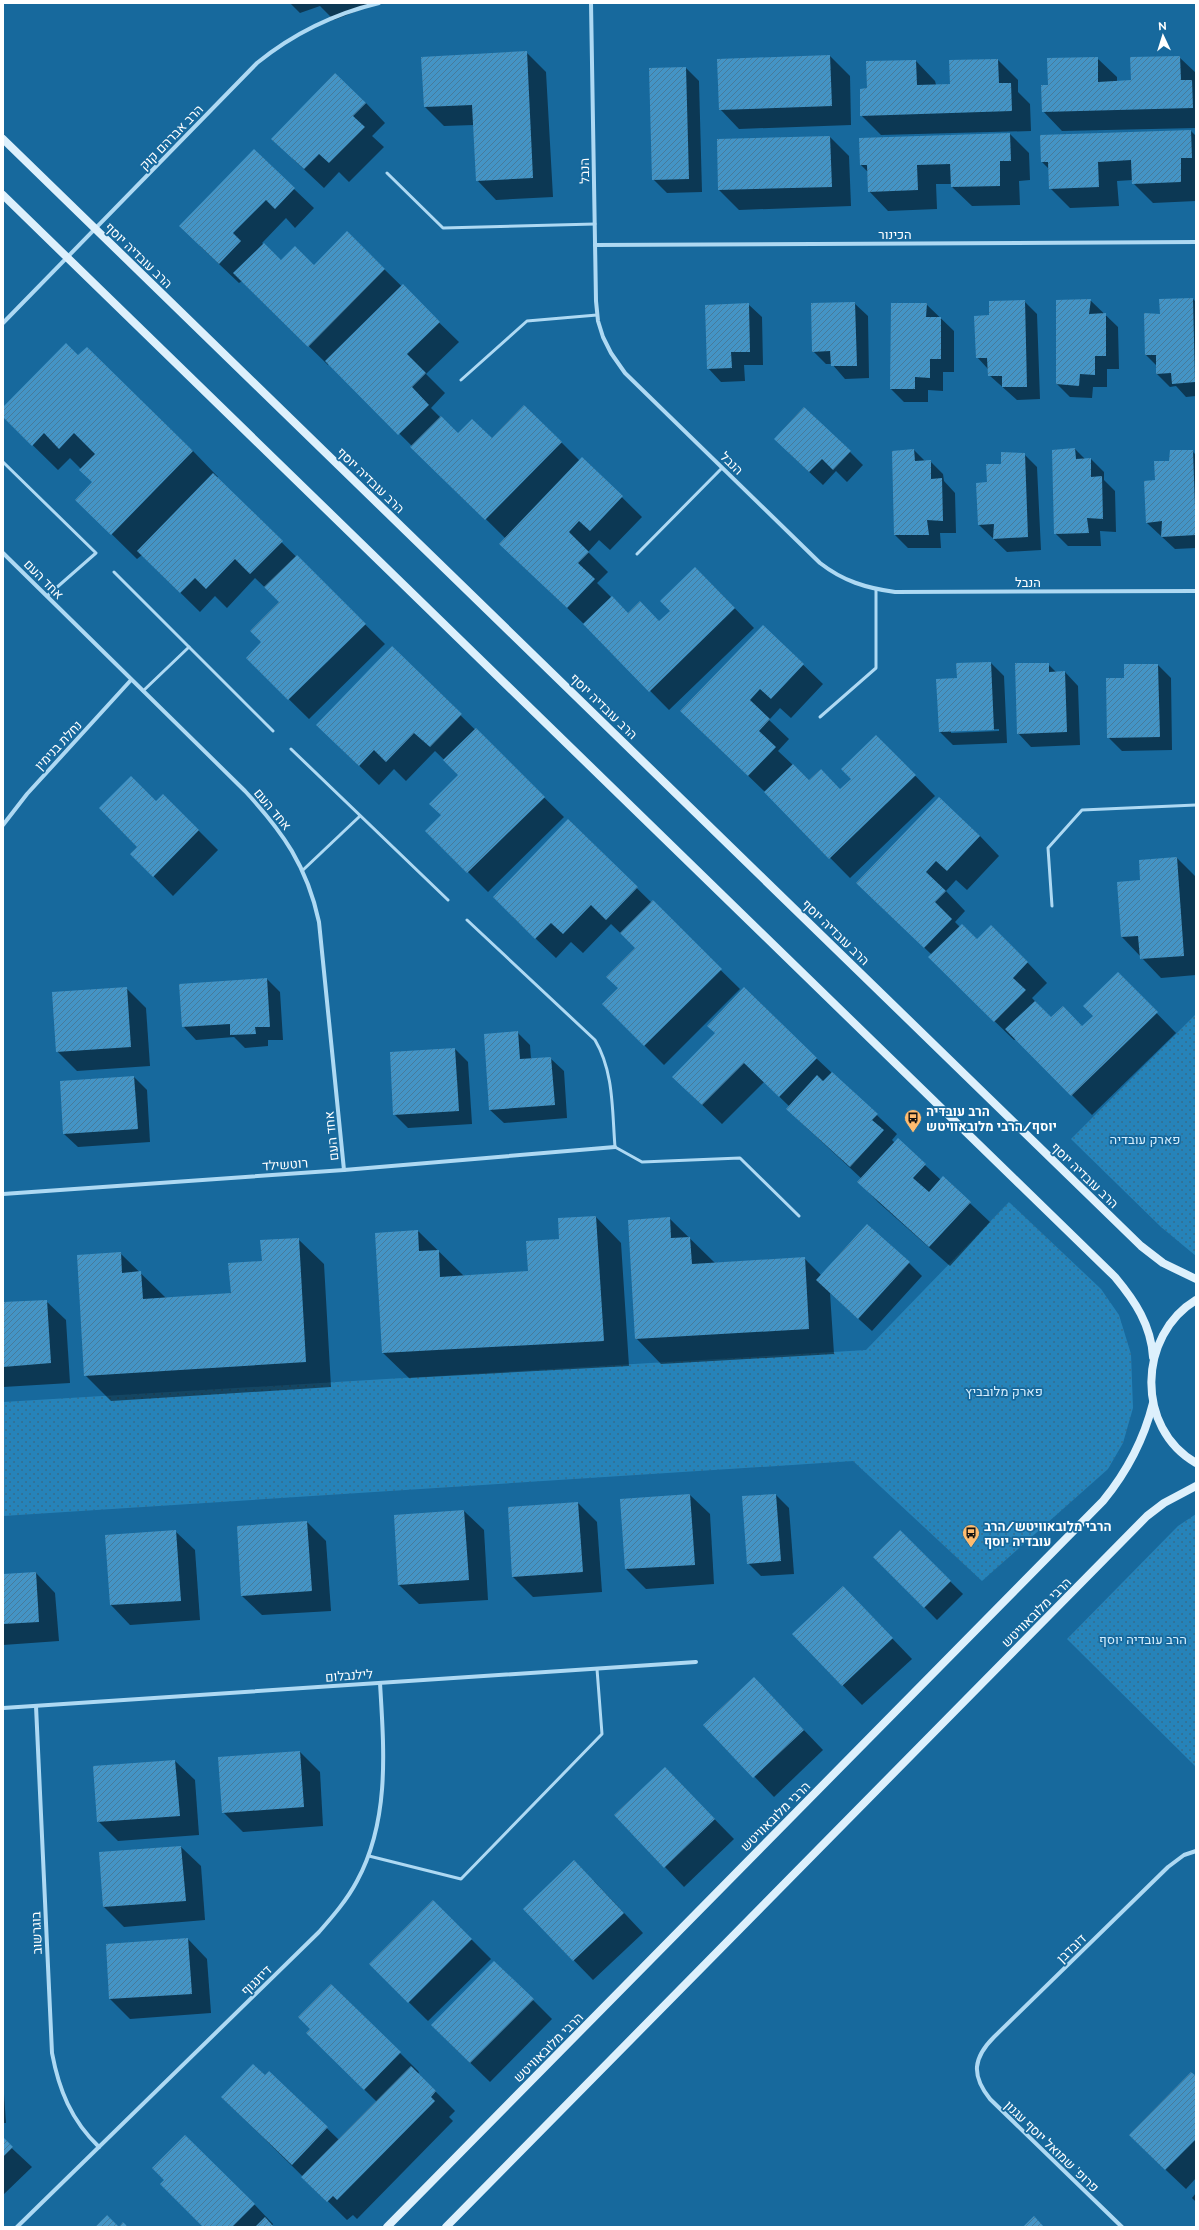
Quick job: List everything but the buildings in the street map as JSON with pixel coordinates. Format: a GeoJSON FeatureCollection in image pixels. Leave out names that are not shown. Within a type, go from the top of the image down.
{"type":"FeatureCollection","features":[{"type":"Feature","properties":{"kind":"street","name":"הרב אברהם קוק"},"geometry":{"type":"LineString","coordinates":[[3,324],[238,82],[272,51],[320,22],[379,3]]}},
{"type":"Feature","properties":{"kind":"street","name":"הנבל"},"geometry":{"type":"LineString","coordinates":[[591,3],[597,315],[607,346],[625,373],[722,468],[829,570],[848,580],[876,590],[895,592],[1196,591]]}},
{"type":"Feature","properties":{"kind":"street","name":"הרב עובדיה יוסף"},"geometry":{"type":"LineString","coordinates":[[3,139],[1141,1246],[1163,1263],[1196,1279]]}},
{"type":"Feature","properties":{"kind":"street"},"geometry":{"type":"LineString","coordinates":[[3,195],[1111,1274],[1127,1292],[1142,1316],[1151,1337],[1153,1358],[1151,1388],[1153,1404],[1160,1422],[1169,1438],[1180,1450],[1196,1462]]}},
{"type":"Feature","properties":{"kind":"street","name":"הכינור"},"geometry":{"type":"LineString","coordinates":[[595,246],[1196,242]]}},
{"type":"Feature","properties":{"kind":"street","name":"אחד העם"},"geometry":{"type":"LineString","coordinates":[[3,553],[131,680],[144,691],[260,808],[286,839],[304,870],[315,904],[322,941],[344,1170]]}},
{"type":"Feature","properties":{"kind":"street","name":"נחלת בנימין"},"geometry":{"type":"LineString","coordinates":[[3,826],[23,798],[131,680]]}},
{"type":"Feature","properties":{"kind":"street","name":"רוטשילד"},"geometry":{"type":"LineString","coordinates":[[3,1194],[344,1170],[615,1147]]}},
{"type":"Feature","properties":{"kind":"street"},"geometry":{"type":"LineString","coordinates":[[1153,1358],[1168,1326],[1181,1311],[1196,1300]]}},
{"type":"Feature","properties":{"kind":"street","name":"הרבי מלובאוויטש"},"geometry":{"type":"LineString","coordinates":[[387,2227],[1103,1501],[1130,1462],[1148,1422],[1153,1404]]}},
{"type":"Feature","properties":{"kind":"street","name":"הרבי מלובאוויטש"},"geometry":{"type":"LineString","coordinates":[[446,2227],[1147,1516],[1164,1502],[1196,1486]]}},
{"type":"Feature","properties":{"kind":"street","name":"לילנבלום"},"geometry":{"type":"LineString","coordinates":[[3,1708],[696,1662]]}},
{"type":"Feature","properties":{"kind":"street","name":"דיזנגוף"},"geometry":{"type":"LineString","coordinates":[[17,2227],[319,1932],[341,1906],[357,1881],[369,1856],[377,1825],[383,1782],[383,1734],[380,1683]]}},
{"type":"Feature","properties":{"kind":"street","name":"בוגרשוב"},"geometry":{"type":"LineString","coordinates":[[36,1706],[52,2053],[59,2086],[68,2108],[81,2128],[99,2147]]}},
{"type":"Feature","properties":{"kind":"street","name":"דובדבן"},"geometry":{"type":"LineString","coordinates":[[977,2073],[976,2066],[981,2051],[994,2037],[1168,1867],[1184,1855],[1196,1851]]}},
{"type":"Feature","properties":{"kind":"street","name":"פרופ' שמואל יוסף עגנון"},"geometry":{"type":"LineString","coordinates":[[977,2073],[981,2086],[990,2099],[1122,2227]]}},
{"type":"Feature","properties":{"kind":"lane"},"geometry":{"type":"LineString","coordinates":[[387,173],[443,228],[595,224]]}},
{"type":"Feature","properties":{"kind":"lane"},"geometry":{"type":"LineString","coordinates":[[461,380],[527,321],[597,315]]}},
{"type":"Feature","properties":{"kind":"lane"},"geometry":{"type":"LineString","coordinates":[[3,462],[96,553],[47,596]]}},
{"type":"Feature","properties":{"kind":"lane"},"geometry":{"type":"LineString","coordinates":[[637,554],[722,468]]}},
{"type":"Feature","properties":{"kind":"lane"},"geometry":{"type":"LineString","coordinates":[[114,572],[273,731]]}},
{"type":"Feature","properties":{"kind":"lane"},"geometry":{"type":"LineString","coordinates":[[820,717],[876,668],[876,590]]}},
{"type":"Feature","properties":{"kind":"lane"},"geometry":{"type":"LineString","coordinates":[[144,691],[189,647]]}},
{"type":"Feature","properties":{"kind":"lane"},"geometry":{"type":"LineString","coordinates":[[290,748],[448,900]]}},
{"type":"Feature","properties":{"kind":"lane"},"geometry":{"type":"LineString","coordinates":[[1052,906],[1048,848],[1082,810],[1196,805]]}},
{"type":"Feature","properties":{"kind":"lane"},"geometry":{"type":"LineString","coordinates":[[304,870],[360,816]]}},
{"type":"Feature","properties":{"kind":"lane"},"geometry":{"type":"LineString","coordinates":[[467,920],[595,1040],[604,1055],[609,1071],[615,1147],[642,1162],[740,1158],[799,1216]]}},
{"type":"Feature","properties":{"kind":"lane"},"geometry":{"type":"LineString","coordinates":[[369,1856],[461,1879],[602,1734],[597,1669]]}},
{"type":"Feature","properties":{"kind":"green space","name":"פארק עובדיה"},"geometry":{"type":"Polygon","coordinates":[[[1196,1014],[1196,1256],[1161,1227],[1071,1139],[1196,1014]]]}},
{"type":"Feature","properties":{"kind":"green space","name":"פארק מלובביץ"},"geometry":{"type":"Polygon","coordinates":[[[1009,1202],[1101,1289],[1119,1315],[1131,1354],[1133,1408],[1123,1443],[1108,1469],[982,1581],[853,1461],[3,1516],[3,1402],[866,1350],[1009,1202]]]}},
{"type":"Feature","properties":{"kind":"green space","name":"הרב עובדיה יוסף"},"geometry":{"type":"Polygon","coordinates":[[[1196,1514],[1196,1767],[1067,1639],[1178,1526],[1196,1514]]]}},
{"type":"Feature","properties":{"kind":"place","name":"הרב עובדיה יוסף/הרבי מלובאוויטש"},"geometry":{"type":"Point","coordinates":[913,1133]}},
{"type":"Feature","properties":{"kind":"place","name":"הרבי מלובאוויטש/הרב עובדיה יוסף"},"geometry":{"type":"Point","coordinates":[971,1548]}}]}
